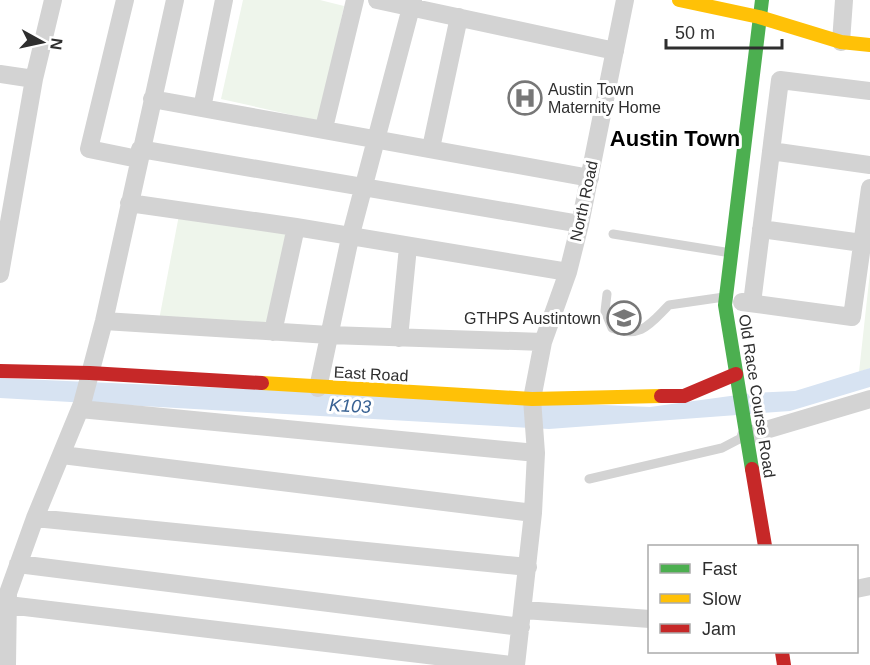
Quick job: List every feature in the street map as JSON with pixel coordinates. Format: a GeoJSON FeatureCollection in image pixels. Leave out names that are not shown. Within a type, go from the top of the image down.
{"type":"FeatureCollection","features":[{"type":"Feature","properties":{"kind":"street"},"geometry":{"type":"LineString","coordinates":[[1,265],[34,79],[53,0]]}},
{"type":"Feature","properties":{"kind":"street"},"geometry":{"type":"LineString","coordinates":[[125,0],[89,149],[139,154],[362,187],[580,224]]}},
{"type":"Feature","properties":{"kind":"street"},"geometry":{"type":"LineString","coordinates":[[7,665],[8,593],[35,518],[81,407],[104,321],[139,154],[175,0]]}},
{"type":"Feature","properties":{"kind":"street"},"geometry":{"type":"LineString","coordinates":[[202,108],[224,0]]}},
{"type":"Feature","properties":{"kind":"street"},"geometry":{"type":"LineString","coordinates":[[324,128],[355,0]]}},
{"type":"Feature","properties":{"kind":"street"},"geometry":{"type":"LineString","coordinates":[[377,0],[412,4],[459,17],[615,51]]}},
{"type":"Feature","properties":{"kind":"street","name":"North Road"},"geometry":{"type":"LineString","coordinates":[[516,665],[533,513],[536,453],[532,399],[543,342],[568,272],[580,224],[625,0]]}},
{"type":"Feature","properties":{"kind":"street"},"geometry":{"type":"LineString","coordinates":[[679,0],[759,17],[842,42],[870,45]]}},
{"type":"Feature","properties":{"kind":"street","name":"Old Race Course Road"},"geometry":{"type":"LineString","coordinates":[[762,0],[726,298],[736,374],[765,545]]}},
{"type":"Feature","properties":{"kind":"street"},"geometry":{"type":"LineString","coordinates":[[842,42],[844,0]]}},
{"type":"Feature","properties":{"kind":"street"},"geometry":{"type":"LineString","coordinates":[[318,388],[362,187],[412,4]]}},
{"type":"Feature","properties":{"kind":"street"},"geometry":{"type":"LineString","coordinates":[[430,148],[459,17]]}},
{"type":"Feature","properties":{"kind":"street"},"geometry":{"type":"LineString","coordinates":[[0,74],[34,79]]}},
{"type":"Feature","properties":{"kind":"street"},"geometry":{"type":"LineString","coordinates":[[752,303],[780,80],[870,91]]}},
{"type":"Feature","properties":{"kind":"street"},"geometry":{"type":"LineString","coordinates":[[152,99],[324,128],[590,178]]}},
{"type":"Feature","properties":{"kind":"street"},"geometry":{"type":"LineString","coordinates":[[771,151],[870,165]]}},
{"type":"Feature","properties":{"kind":"street"},"geometry":{"type":"LineString","coordinates":[[726,298],[852,316],[870,188]]}},
{"type":"Feature","properties":{"kind":"street"},"geometry":{"type":"LineString","coordinates":[[129,203],[296,227],[350,238],[568,272]]}},
{"type":"Feature","properties":{"kind":"street"},"geometry":{"type":"LineString","coordinates":[[273,332],[296,227]]}},
{"type":"Feature","properties":{"kind":"street"},"geometry":{"type":"LineString","coordinates":[[761,229],[862,243]]}},
{"type":"Feature","properties":{"kind":"street"},"geometry":{"type":"LineString","coordinates":[[399,338],[408,247]]}},
{"type":"Feature","properties":{"kind":"street"},"geometry":{"type":"LineString","coordinates":[[104,321],[329,335],[543,342]]}},
{"type":"Feature","properties":{"kind":"street","name":"East Road"},"geometry":{"type":"LineString","coordinates":[[0,371],[532,399],[684,396],[736,374]]}},
{"type":"Feature","properties":{"kind":"street"},"geometry":{"type":"LineString","coordinates":[[746,436],[870,399]]}},
{"type":"Feature","properties":{"kind":"street"},"geometry":{"type":"LineString","coordinates":[[81,407],[536,453]]}},
{"type":"Feature","properties":{"kind":"street"},"geometry":{"type":"LineString","coordinates":[[62,455],[533,513]]}},
{"type":"Feature","properties":{"kind":"street"},"geometry":{"type":"LineString","coordinates":[[35,518],[528,567]]}},
{"type":"Feature","properties":{"kind":"street"},"geometry":{"type":"LineString","coordinates":[[18,564],[522,618],[648,619]]}},
{"type":"Feature","properties":{"kind":"street"},"geometry":{"type":"LineString","coordinates":[[8,605],[512,665]]}},
{"type":"Feature","properties":{"kind":"lane"},"geometry":{"type":"LineString","coordinates":[[613,234],[731,253]]}},
{"type":"Feature","properties":{"kind":"lane"},"geometry":{"type":"LineString","coordinates":[[607,294],[605,311],[612,328],[625,333],[641,330],[658,320],[669,305],[726,298]]}},
{"type":"Feature","properties":{"kind":"lane"},"geometry":{"type":"LineString","coordinates":[[589,479],[722,448],[746,436]]}},
{"type":"Feature","properties":{"kind":"shaded area"},"geometry":{"type":"Polygon","coordinates":[[[243,0],[320,0],[344,6],[319,121],[221,99],[243,0]]]}},
{"type":"Feature","properties":{"kind":"shaded area"},"geometry":{"type":"Polygon","coordinates":[[[179,215],[290,231],[267,326],[159,320],[179,215]]]}},
{"type":"Feature","properties":{"kind":"shaded area"},"geometry":{"type":"Polygon","coordinates":[[[870,272],[870,368],[859,372],[870,272]]]}},
{"type":"Feature","properties":{"kind":"water","name":"K103"},"geometry":{"type":"Polygon","coordinates":[[[870,368],[870,387],[790,411],[549,429],[0,398],[0,378],[650,407],[752,393],[795,391],[870,368]]]}},
{"type":"Feature","properties":{"kind":"traffic: fast"},"geometry":{"type":"LineString","coordinates":[[752,469],[725,305],[762,0]]}},
{"type":"Feature","properties":{"kind":"traffic: slow"},"geometry":{"type":"LineString","coordinates":[[679,0],[759,17],[841,42],[870,45]]}},
{"type":"Feature","properties":{"kind":"traffic: slow"},"geometry":{"type":"LineString","coordinates":[[262,383],[532,399],[661,396]]}},
{"type":"Feature","properties":{"kind":"traffic: jam"},"geometry":{"type":"LineString","coordinates":[[0,371],[90,373],[262,383]]}},
{"type":"Feature","properties":{"kind":"traffic: jam"},"geometry":{"type":"LineString","coordinates":[[661,396],[684,396],[736,374]]}},
{"type":"Feature","properties":{"kind":"traffic: jam"},"geometry":{"type":"LineString","coordinates":[[752,469],[765,545]]}},
{"type":"Feature","properties":{"kind":"traffic: jam"},"geometry":{"type":"LineString","coordinates":[[782,653],[784,665]]}},
{"type":"Feature","properties":{"kind":"place","name":"Austin Town Maternity Home"},"geometry":{"type":"Point","coordinates":[525,98]}},
{"type":"Feature","properties":{"kind":"place","name":"GTHPS Austintown"},"geometry":{"type":"Point","coordinates":[624,318]}},
{"type":"Feature","properties":{"kind":"district","name":"Austin Town"},"geometry":{"type":"Point","coordinates":[675,138]}}]}
